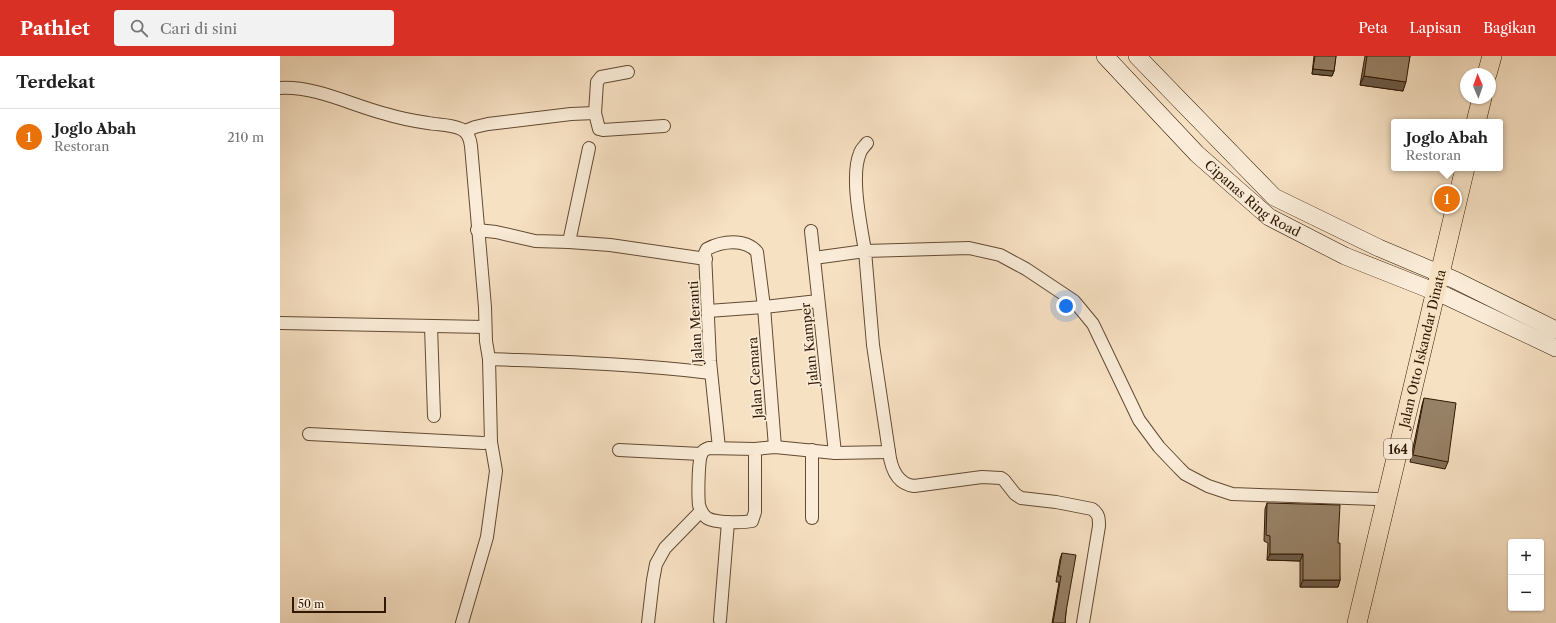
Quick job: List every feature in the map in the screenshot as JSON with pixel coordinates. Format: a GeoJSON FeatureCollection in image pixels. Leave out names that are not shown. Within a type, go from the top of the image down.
{"type":"FeatureCollection","features":[{"type":"Feature","properties":{"kind":"main road"},"geometry":{"type":"LineString","coordinates":[[1489,68],[1492,56]]}},
{"type":"Feature","properties":{"kind":"main road"},"geometry":{"type":"LineString","coordinates":[[1477,119],[1480,104]]}},
{"type":"Feature","properties":{"kind":"main road","name":"Jalan Otto Iskandar Dinata"},"geometry":{"type":"LineString","coordinates":[[1357,623],[1464,171]]}},
{"type":"Feature","properties":{"kind":"street","name":"Cipanas Ring Road"},"geometry":{"type":"LineString","coordinates":[[1105,56],[1197,154],[1269,217],[1345,256],[1437,283]]}},
{"type":"Feature","properties":{"kind":"street","name":"Cipanas Ring Road"},"geometry":{"type":"LineString","coordinates":[[1137,56],[1274,197],[1379,248],[1437,283]]}},
{"type":"Feature","properties":{"kind":"street"},"geometry":{"type":"LineString","coordinates":[[628,72],[601,77],[597,82],[595,113],[599,129],[664,126]]}},
{"type":"Feature","properties":{"kind":"street"},"geometry":{"type":"LineString","coordinates":[[280,88],[314,91],[386,115],[451,126],[465,131],[470,137],[485,327],[489,359],[491,442],[496,471],[487,537],[462,623]]}},
{"type":"Feature","properties":{"kind":"street"},"geometry":{"type":"LineString","coordinates":[[465,131],[488,124],[571,114],[595,113]]}},
{"type":"Feature","properties":{"kind":"street"},"geometry":{"type":"LineString","coordinates":[[867,143],[860,152],[857,164],[856,192],[865,251],[873,345],[890,461],[894,472],[902,483],[909,486],[982,478],[1001,478],[1014,494],[1022,498],[1056,502],[1092,509],[1096,512],[1099,518],[1100,526],[1082,623]]}},
{"type":"Feature","properties":{"kind":"street"},"geometry":{"type":"LineString","coordinates":[[569,242],[589,148]]}},
{"type":"Feature","properties":{"kind":"street"},"geometry":{"type":"LineString","coordinates":[[477,230],[496,232],[535,241],[569,242],[657,251],[706,259]]}},
{"type":"Feature","properties":{"kind":"street","name":"Jalan Kamper"},"geometry":{"type":"LineString","coordinates":[[810,231],[835,453]]}},
{"type":"Feature","properties":{"kind":"street","name":"Jalan Cemara"},"geometry":{"type":"LineString","coordinates":[[706,259],[707,249],[719,244],[746,243],[757,252],[764,307],[775,447]]}},
{"type":"Feature","properties":{"kind":"street"},"geometry":{"type":"LineString","coordinates":[[814,258],[865,251],[969,248],[1000,255],[1026,269],[1074,301],[1094,324],[1139,420],[1159,447],[1185,474],[1208,486],[1232,494],[1341,497],[1386,501]]}},
{"type":"Feature","properties":{"kind":"street","name":"Jalan Meranti"},"geometry":{"type":"LineString","coordinates":[[706,259],[711,373],[719,448]]}},
{"type":"Feature","properties":{"kind":"street"},"geometry":{"type":"LineString","coordinates":[[1437,283],[1455,280],[1556,330]]}},
{"type":"Feature","properties":{"kind":"street"},"geometry":{"type":"LineString","coordinates":[[1437,283],[1453,299],[1556,348]]}},
{"type":"Feature","properties":{"kind":"street"},"geometry":{"type":"LineString","coordinates":[[708,312],[818,301]]}},
{"type":"Feature","properties":{"kind":"street"},"geometry":{"type":"LineString","coordinates":[[280,323],[485,327]]}},
{"type":"Feature","properties":{"kind":"street"},"geometry":{"type":"LineString","coordinates":[[431,326],[434,416]]}},
{"type":"Feature","properties":{"kind":"street"},"geometry":{"type":"LineString","coordinates":[[489,359],[677,369],[711,373]]}},
{"type":"Feature","properties":{"kind":"street"},"geometry":{"type":"LineString","coordinates":[[309,434],[483,443],[491,442]]}},
{"type":"Feature","properties":{"kind":"street"},"geometry":{"type":"LineString","coordinates":[[755,448],[755,512],[752,520],[745,522],[728,522],[707,518],[701,511],[699,505],[699,484],[700,454],[709,448],[775,447],[835,453],[889,452]]}},
{"type":"Feature","properties":{"kind":"street"},"geometry":{"type":"LineString","coordinates":[[619,450],[700,454]]}},
{"type":"Feature","properties":{"kind":"street"},"geometry":{"type":"LineString","coordinates":[[812,450],[812,518]]}},
{"type":"Feature","properties":{"kind":"street"},"geometry":{"type":"LineString","coordinates":[[648,623],[652,580],[656,564],[665,548],[701,511]]}},
{"type":"Feature","properties":{"kind":"street"},"geometry":{"type":"LineString","coordinates":[[720,620],[728,522]]}},
{"type":"Feature","properties":{"kind":"building"},"geometry":{"type":"Polygon","coordinates":[[[1315,56],[1336,56],[1334,71],[1313,69],[1315,56]]]}},
{"type":"Feature","properties":{"kind":"building"},"geometry":{"type":"Polygon","coordinates":[[[1367,56],[1410,56],[1406,82],[1364,76],[1367,56]]]}},
{"type":"Feature","properties":{"kind":"building"},"geometry":{"type":"Polygon","coordinates":[[[1424,398],[1456,403],[1448,462],[1413,455],[1424,398]]]}},
{"type":"Feature","properties":{"kind":"building"},"geometry":{"type":"Polygon","coordinates":[[[1267,503],[1340,505],[1338,543],[1340,543],[1340,580],[1303,580],[1303,554],[1270,554],[1270,536],[1266,535],[1267,503]]]}},
{"type":"Feature","properties":{"kind":"building"},"geometry":{"type":"Polygon","coordinates":[[[1062,553],[1076,555],[1065,623],[1053,623],[1061,576],[1058,576],[1062,553]]]}},
{"type":"Feature","properties":{"kind":"place","name":"Joglo Abah"},"geometry":{"type":"Point","coordinates":[1447,199]}}]}
